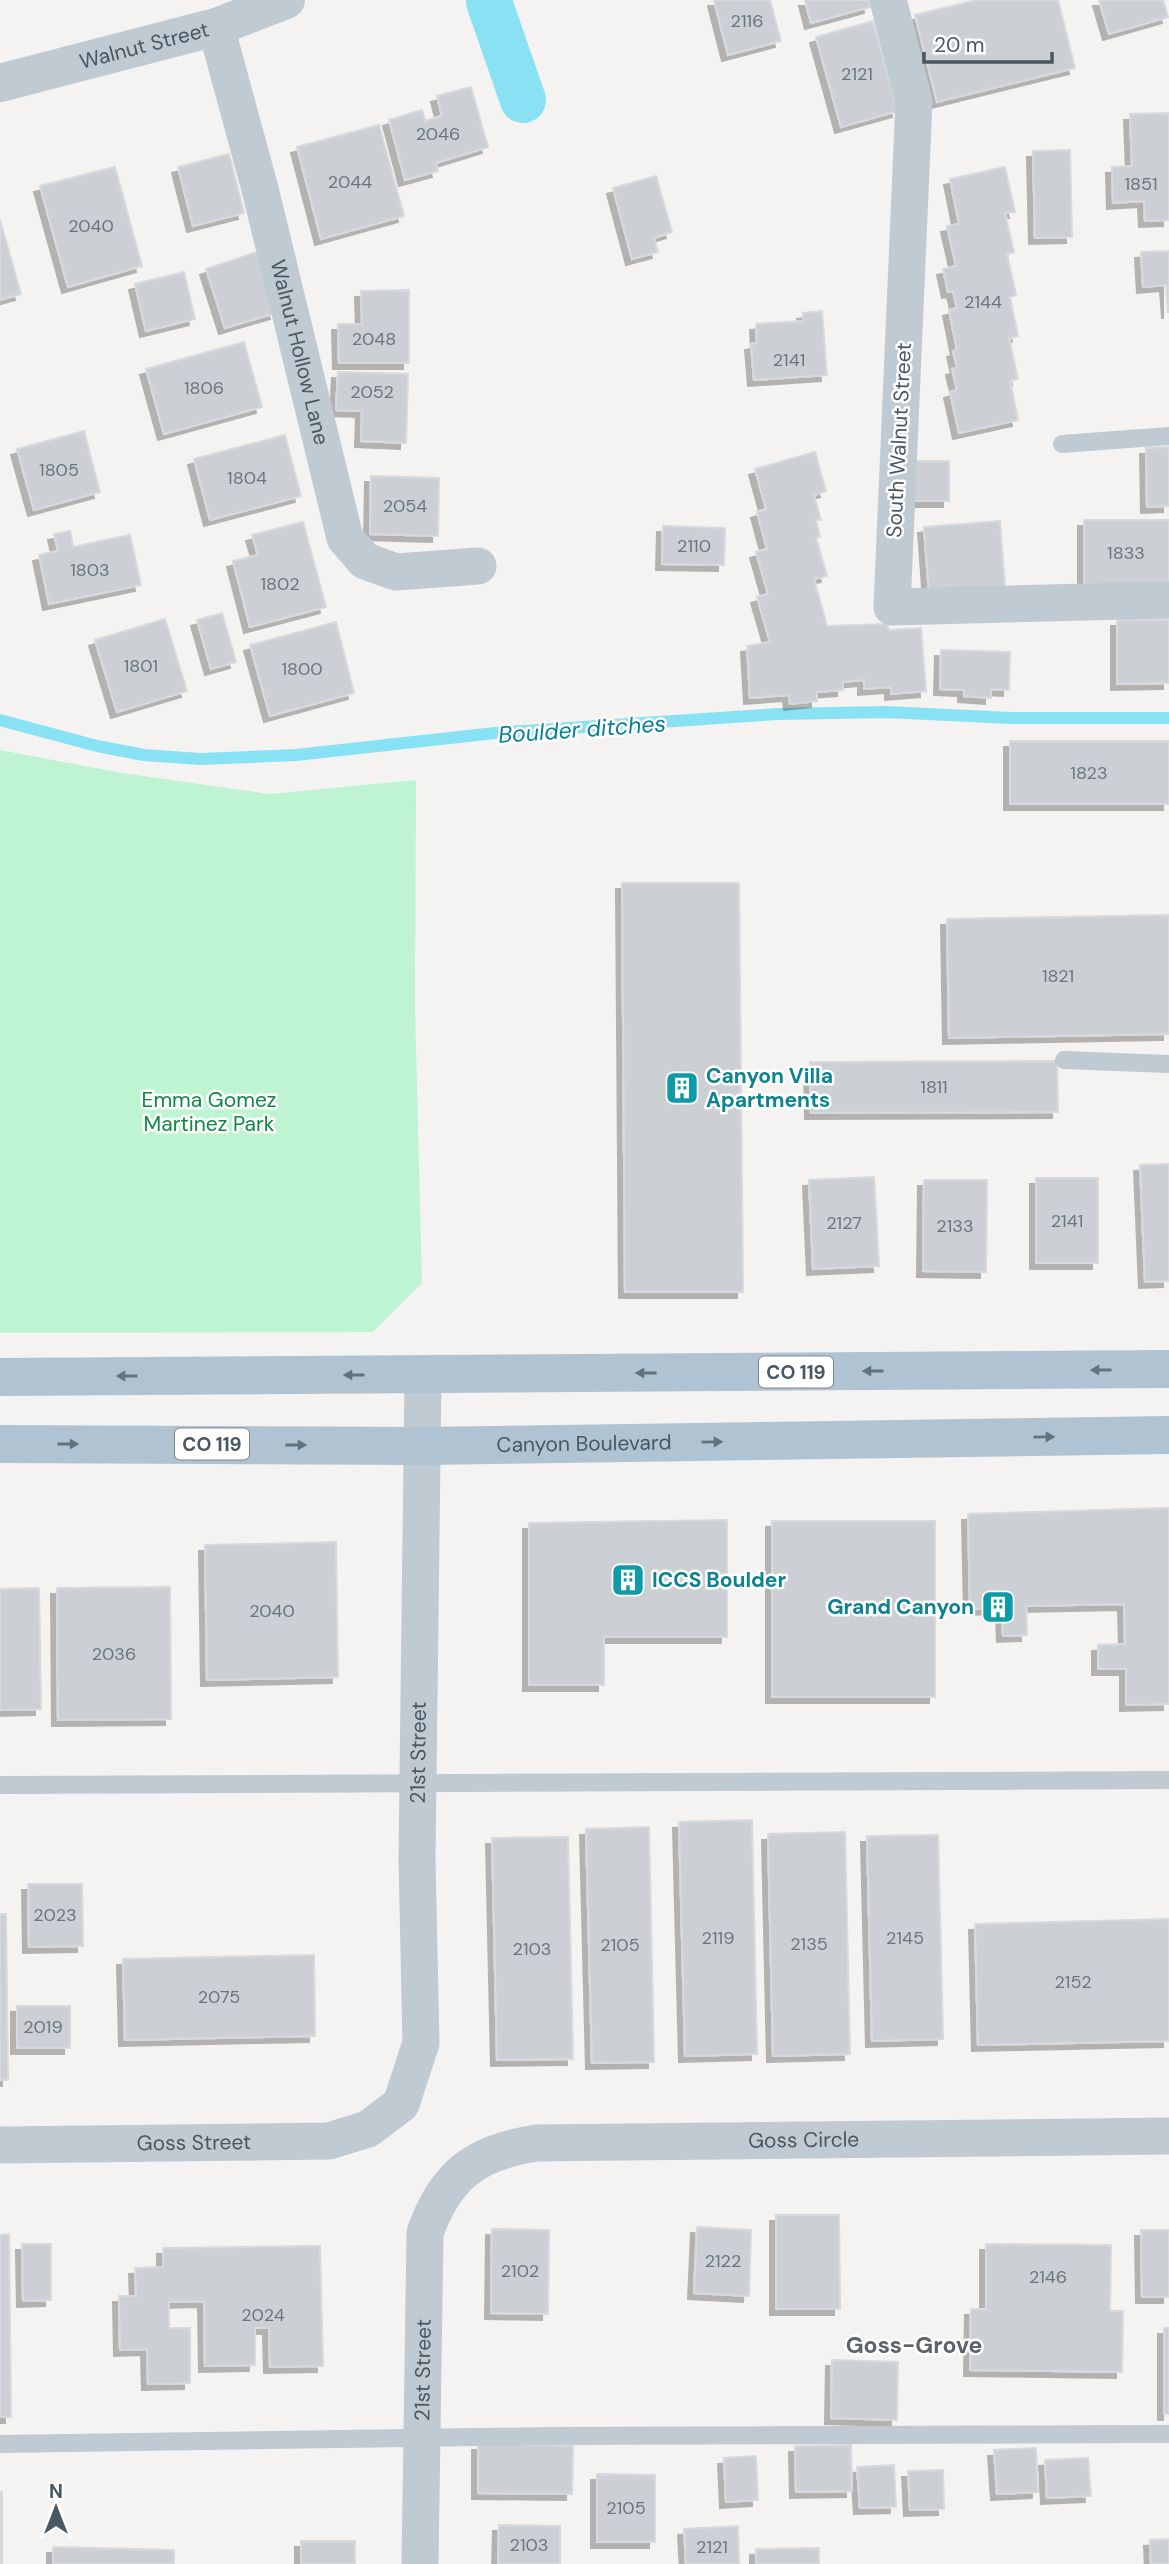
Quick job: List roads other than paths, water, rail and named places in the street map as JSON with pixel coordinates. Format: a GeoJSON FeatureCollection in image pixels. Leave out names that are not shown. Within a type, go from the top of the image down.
{"type":"FeatureCollection","features":[{"type":"Feature","properties":{"kind":"main road","name":"CO 119"},"geometry":{"type":"LineString","coordinates":[[0,1377],[1169,1369]]}},
{"type":"Feature","properties":{"kind":"main road","name":"Canyon Boulevard"},"geometry":{"type":"LineString","coordinates":[[0,1444],[424,1446],[1169,1435]]}},
{"type":"Feature","properties":{"kind":"street","name":"Walnut Street"},"geometry":{"type":"LineString","coordinates":[[0,83],[216,27],[286,0]]}},
{"type":"Feature","properties":{"kind":"street","name":"South Walnut Street"},"geometry":{"type":"LineString","coordinates":[[888,0],[914,101],[892,607],[1169,600]]}},
{"type":"Feature","properties":{"kind":"street","name":"Walnut Hollow Lane"},"geometry":{"type":"LineString","coordinates":[[216,27],[260,189],[345,538],[365,562],[396,572],[478,566]]}},
{"type":"Feature","properties":{"kind":"street","name":"21st Street"},"geometry":{"type":"LineString","coordinates":[[385,2118],[401,2104],[421,2043],[418,1781],[424,1446],[422,1375]]}},
{"type":"Feature","properties":{"kind":"street","name":"Goss Street"},"geometry":{"type":"LineString","coordinates":[[0,2145],[329,2141],[368,2129],[385,2118]]}},
{"type":"Feature","properties":{"kind":"street","name":"Goss Circle"},"geometry":{"type":"LineString","coordinates":[[452,2185],[467,2166],[502,2148],[537,2143],[1169,2136]]}},
{"type":"Feature","properties":{"kind":"street","name":"21st Street"},"geometry":{"type":"LineString","coordinates":[[420,2564],[425,2233],[435,2205],[452,2185]]}},
{"type":"Feature","properties":{"kind":"lane"},"geometry":{"type":"LineString","coordinates":[[1062,444],[1169,436]]}},
{"type":"Feature","properties":{"kind":"lane"},"geometry":{"type":"LineString","coordinates":[[1064,1060],[1169,1064]]}},
{"type":"Feature","properties":{"kind":"lane"},"geometry":{"type":"LineString","coordinates":[[0,1785],[418,1781],[1169,1780]]}},
{"type":"Feature","properties":{"kind":"lane"},"geometry":{"type":"LineString","coordinates":[[0,2444],[421,2438],[1169,2434]]}},
{"type":"Feature","properties":{"kind":"waterway"},"geometry":{"type":"LineString","coordinates":[[489,2],[523,100]]}},
{"type":"Feature","properties":{"kind":"waterway","name":"Boulder ditches"},"geometry":{"type":"LineString","coordinates":[[0,720],[97,746],[144,755],[200,759],[296,755],[495,733],[778,714],[886,712],[1011,718],[1169,718]]}},
{"type":"Feature","properties":{"kind":"place","name":"Canyon Villa Apartments"},"geometry":{"type":"Point","coordinates":[682,1088]}},
{"type":"Feature","properties":{"kind":"place","name":"ICCS Boulder"},"geometry":{"type":"Point","coordinates":[628,1580]}},
{"type":"Feature","properties":{"kind":"place","name":"Grand Canyon"},"geometry":{"type":"Point","coordinates":[998,1607]}},
{"type":"Feature","properties":{"kind":"district","name":"Goss-Grove"},"geometry":{"type":"Point","coordinates":[914,2345]}},
{"type":"Feature","properties":{"kind":"park label","name":"Emma Gomez Martinez Park"},"geometry":{"type":"Point","coordinates":[209,1112]}}]}
